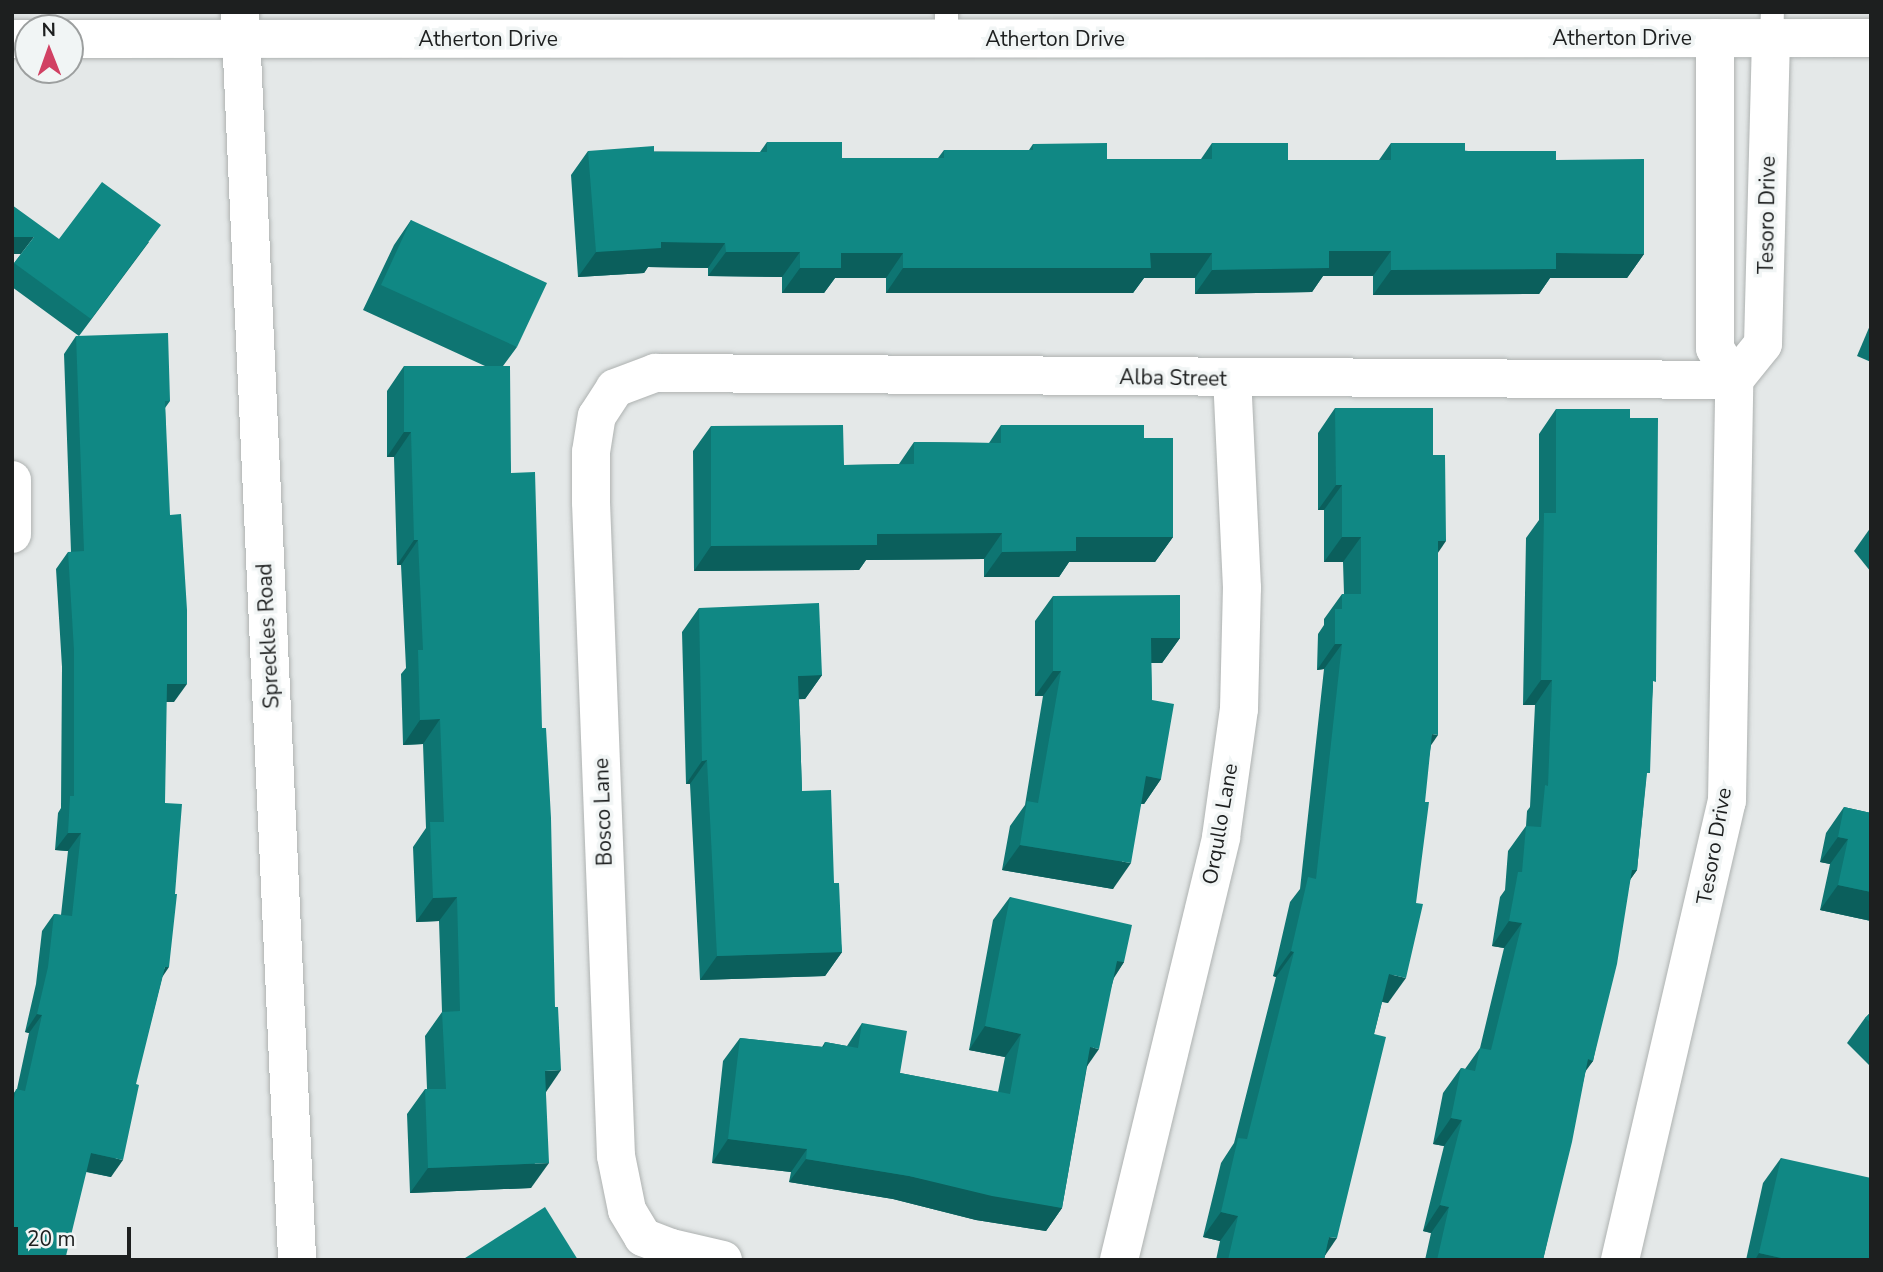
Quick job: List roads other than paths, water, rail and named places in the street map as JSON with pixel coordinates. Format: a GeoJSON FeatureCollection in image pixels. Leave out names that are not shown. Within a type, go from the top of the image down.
{"type":"FeatureCollection","features":[{"type":"Feature","properties":{"kind":"street"},"geometry":{"type":"LineString","coordinates":[[1715,25],[1715,348],[1734,380]]}},
{"type":"Feature","properties":{"kind":"street","name":"Atherton Drive"},"geometry":{"type":"LineString","coordinates":[[84,38],[240,26],[1772,25],[1871,38]]}},
{"type":"Feature","properties":{"kind":"street","name":"Tesoro Drive"},"geometry":{"type":"LineString","coordinates":[[1620,1260],[1727,801],[1734,380],[1763,344],[1772,25]]}},
{"type":"Feature","properties":{"kind":"street","name":"Spreckles Road"},"geometry":{"type":"LineString","coordinates":[[240,26],[297,1260]]}},
{"type":"Feature","properties":{"kind":"street","name":"Alba Street"},"geometry":{"type":"LineString","coordinates":[[615,388],[655,373],[1232,379],[1734,380]]}},
{"type":"Feature","properties":{"kind":"street","name":"Orqullo Lane"},"geometry":{"type":"LineString","coordinates":[[1119,1260],[1221,837],[1240,709],[1242,588],[1232,379]]}},
{"type":"Feature","properties":{"kind":"street","name":"Bosco Lane"},"geometry":{"type":"LineString","coordinates":[[615,388],[597,416],[591,452],[590,502],[616,1156],[626,1210],[642,1237],[671,1248],[723,1260]]}},
{"type":"Feature","properties":{"kind":"street"},"geometry":{"type":"LineString","coordinates":[[12,480],[12,534]]}}]}
